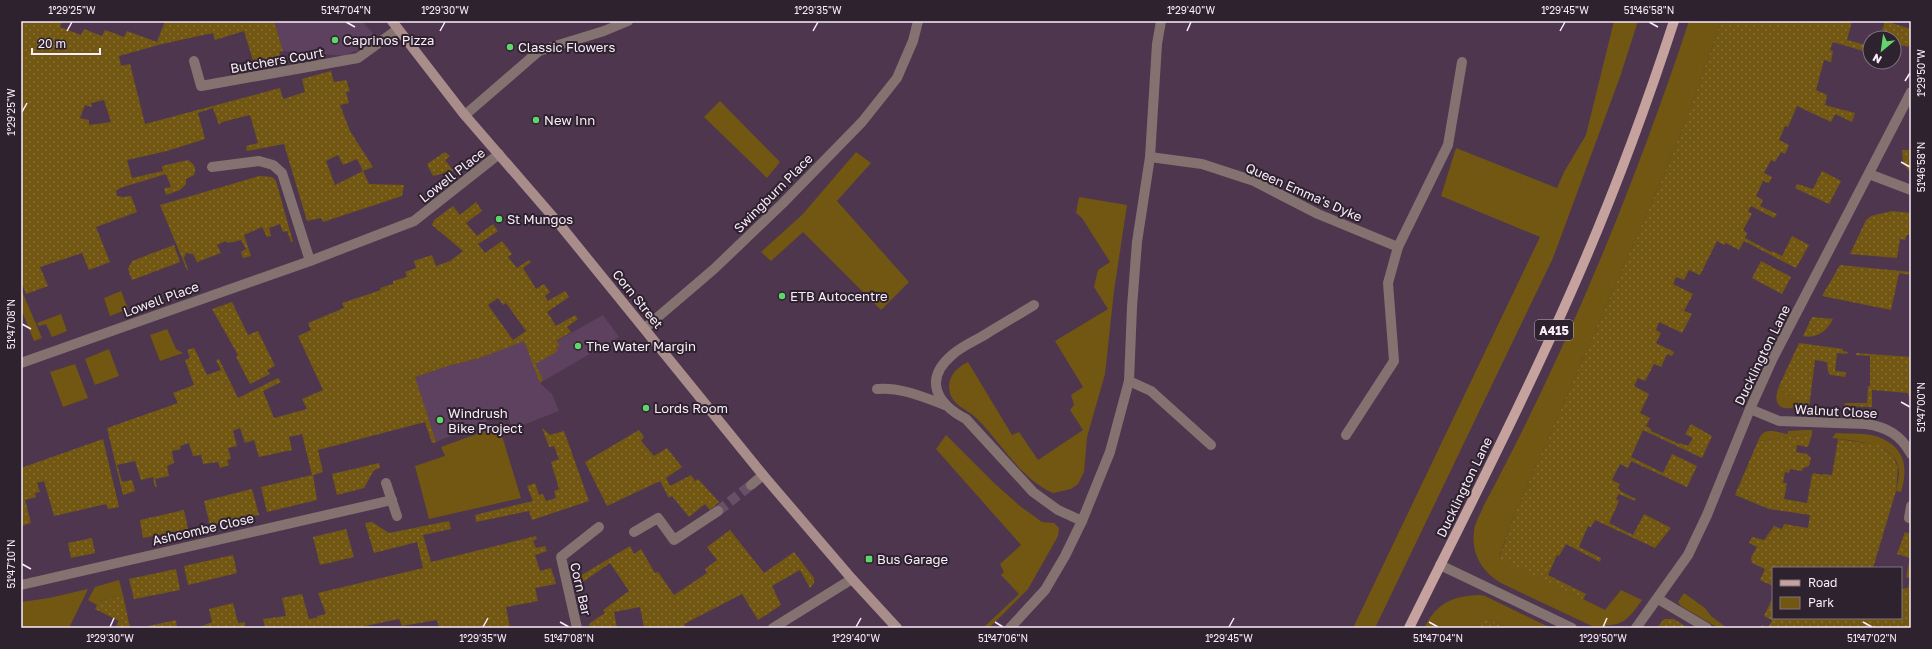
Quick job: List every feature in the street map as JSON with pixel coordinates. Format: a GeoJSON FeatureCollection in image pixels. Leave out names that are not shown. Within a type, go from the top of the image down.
{"type":"FeatureCollection","features":[{"type":"Feature","properties":{"kind":"main road","name":"Ducklington Lane"},"geometry":{"type":"LineString","coordinates":[[1409,628],[1571,291],[1614,187],[1659,68],[1674,21]]}},
{"type":"Feature","properties":{"kind":"street","name":"Corn Street"},"geometry":{"type":"LineString","coordinates":[[392,21],[465,115],[560,225],[764,475],[852,579],[897,628]]}},
{"type":"Feature","properties":{"kind":"street"},"geometry":{"type":"LineString","coordinates":[[465,115],[539,51],[604,31],[628,21]]}},
{"type":"Feature","properties":{"kind":"street","name":"Swingburn Place"},"geometry":{"type":"LineString","coordinates":[[645,328],[714,269],[782,204],[862,122],[897,78],[913,41],[918,21]]}},
{"type":"Feature","properties":{"kind":"street"},"geometry":{"type":"LineString","coordinates":[[1010,628],[1045,590],[1062,561],[1082,521],[1110,452],[1130,381],[1132,307],[1137,242],[1150,157],[1157,44],[1161,21]]}},
{"type":"Feature","properties":{"kind":"street","name":"Butchers Court"},"geometry":{"type":"LineString","coordinates":[[194,61],[201,86],[358,58],[398,30]]}},
{"type":"Feature","properties":{"kind":"street"},"geometry":{"type":"LineString","coordinates":[[1346,435],[1394,362],[1388,283],[1398,247],[1448,145],[1462,62]]}},
{"type":"Feature","properties":{"kind":"street","name":"Ducklington Lane"},"geometry":{"type":"LineString","coordinates":[[1636,628],[1688,555],[1707,515],[1750,409],[1773,358],[1911,92]]}},
{"type":"Feature","properties":{"kind":"street","name":"Lowell Place"},"geometry":{"type":"LineString","coordinates":[[21,363],[310,261],[414,221],[499,154]]}},
{"type":"Feature","properties":{"kind":"street","name":"Queen Emma's Dyke"},"geometry":{"type":"LineString","coordinates":[[1150,157],[1202,164],[1254,181],[1318,214],[1398,247]]}},
{"type":"Feature","properties":{"kind":"street"},"geometry":{"type":"LineString","coordinates":[[212,167],[259,161],[267,162],[278,168],[284,177],[310,261]]}},
{"type":"Feature","properties":{"kind":"street"},"geometry":{"type":"LineString","coordinates":[[1869,174],[1911,190]]}},
{"type":"Feature","properties":{"kind":"street"},"geometry":{"type":"LineString","coordinates":[[1034,305],[953,354],[938,373],[936,387],[937,394],[954,414],[966,419],[1032,492],[1058,510],[1082,521]]}},
{"type":"Feature","properties":{"kind":"street"},"geometry":{"type":"LineString","coordinates":[[1130,381],[1151,391],[1211,445]]}},
{"type":"Feature","properties":{"kind":"street"},"geometry":{"type":"LineString","coordinates":[[877,389],[888,388],[900,390],[945,405]]}},
{"type":"Feature","properties":{"kind":"street","name":"Walnut Close"},"geometry":{"type":"LineString","coordinates":[[1750,409],[1779,421],[1866,424],[1886,428],[1898,436],[1911,454]]}},
{"type":"Feature","properties":{"kind":"street"},"geometry":{"type":"LineString","coordinates":[[751,485],[764,475]]}},
{"type":"Feature","properties":{"kind":"street"},"geometry":{"type":"LineString","coordinates":[[386,483],[396,516]]}},
{"type":"Feature","properties":{"kind":"street","name":"Ashcombe Close"},"geometry":{"type":"LineString","coordinates":[[21,585],[392,500]]}},
{"type":"Feature","properties":{"kind":"street"},"geometry":{"type":"LineString","coordinates":[[1908,518],[1911,506]]}},
{"type":"Feature","properties":{"kind":"street"},"geometry":{"type":"LineString","coordinates":[[634,532],[658,518],[674,540],[718,511]]}},
{"type":"Feature","properties":{"kind":"street","name":"Corn Bar"},"geometry":{"type":"LineString","coordinates":[[577,628],[560,557],[599,527]]}},
{"type":"Feature","properties":{"kind":"street"},"geometry":{"type":"LineString","coordinates":[[1440,565],[1572,628]]}},
{"type":"Feature","properties":{"kind":"street"},"geometry":{"type":"LineString","coordinates":[[772,628],[852,579]]}},
{"type":"Feature","properties":{"kind":"street"},"geometry":{"type":"LineString","coordinates":[[1658,599],[1707,628]]}},
{"type":"Feature","properties":{"kind":"shaded area"},"geometry":{"type":"Polygon","coordinates":[[[274,21],[362,21],[376,37],[356,52],[355,51],[345,56],[283,51],[274,21]]]}},
{"type":"Feature","properties":{"kind":"shaded area"},"geometry":{"type":"Polygon","coordinates":[[[603,315],[619,337],[540,383],[552,394],[559,411],[513,429],[506,413],[436,442],[414,377],[480,358],[524,340],[530,356],[603,315]]]}},
{"type":"Feature","properties":{"kind":"green space"},"geometry":{"type":"Polygon","coordinates":[[[21,21],[28,23],[29,21],[62,21],[60,27],[81,35],[84,29],[102,36],[105,30],[124,37],[127,31],[157,42],[165,21],[274,21],[283,51],[279,52],[280,56],[276,59],[254,64],[244,31],[215,40],[213,33],[162,44],[119,56],[121,66],[130,64],[145,124],[280,88],[283,99],[305,92],[302,79],[331,71],[334,82],[346,80],[350,91],[346,92],[349,103],[340,105],[350,131],[373,167],[363,171],[369,184],[404,185],[402,196],[323,222],[321,218],[307,221],[284,144],[247,151],[246,146],[258,143],[250,115],[222,122],[219,125],[213,108],[198,113],[205,139],[167,151],[127,160],[132,178],[163,171],[162,166],[188,160],[194,166],[195,172],[194,175],[186,179],[186,184],[180,190],[166,195],[164,188],[171,187],[166,174],[120,188],[116,191],[117,196],[131,196],[137,212],[96,227],[110,262],[89,270],[82,253],[40,267],[48,286],[26,294],[21,281],[21,21]],[[104,100],[91,103],[92,107],[85,105],[80,118],[89,120],[89,125],[111,122],[104,100]],[[338,155],[326,161],[335,185],[363,171],[357,159],[343,165],[338,155]]]}},
{"type":"Feature","properties":{"kind":"green space"},"geometry":{"type":"Polygon","coordinates":[[[1614,21],[1638,21],[1620,77],[1553,258],[1375,628],[1353,628],[1540,237],[1441,196],[1456,148],[1557,188],[1564,172],[1586,135],[1614,21]]]}},
{"type":"Feature","properties":{"kind":"green space"},"geometry":{"type":"Polygon","coordinates":[[[1689,21],[1721,21],[1694,99],[1669,163],[1513,518],[1499,557],[1605,610],[1621,590],[1642,600],[1631,614],[1623,621],[1613,625],[1606,625],[1607,628],[1596,628],[1496,580],[1484,569],[1480,562],[1474,548],[1474,531],[1484,505],[1514,447],[1571,328],[1597,267],[1645,145],[1689,21]]]}},
{"type":"Feature","properties":{"kind":"green space"},"geometry":{"type":"Polygon","coordinates":[[[1721,21],[1852,21],[1847,40],[1862,44],[1862,51],[1833,42],[1830,50],[1833,51],[1831,62],[1824,60],[1816,90],[1827,95],[1825,105],[1855,113],[1852,122],[1835,114],[1831,122],[1797,106],[1788,127],[1785,126],[1779,140],[1789,145],[1785,154],[1781,152],[1775,162],[1771,160],[1764,173],[1772,177],[1769,183],[1763,181],[1756,196],[1763,200],[1760,206],[1777,214],[1774,218],[1751,206],[1748,211],[1752,214],[1743,230],[1747,233],[1745,238],[1771,252],[1772,251],[1782,256],[1792,236],[1809,245],[1796,268],[1744,241],[1739,250],[1726,243],[1724,245],[1717,241],[1700,275],[1689,270],[1684,280],[1676,277],[1673,284],[1693,294],[1684,311],[1692,314],[1682,333],[1659,322],[1656,330],[1661,333],[1656,343],[1674,352],[1672,356],[1667,354],[1661,367],[1654,364],[1645,381],[1638,378],[1634,386],[1649,394],[1640,413],[1650,418],[1646,426],[1651,429],[1651,431],[1679,444],[1688,446],[1693,438],[1685,434],[1691,424],[1712,436],[1702,458],[1643,430],[1631,457],[1663,473],[1672,454],[1697,466],[1687,487],[1631,461],[1628,468],[1620,464],[1612,480],[1620,484],[1618,488],[1622,492],[1636,499],[1635,501],[1619,494],[1616,499],[1619,501],[1609,523],[1633,535],[1644,514],[1671,528],[1655,548],[1595,520],[1591,527],[1588,526],[1579,547],[1601,558],[1600,562],[1566,544],[1559,556],[1557,555],[1548,575],[1586,594],[1583,599],[1499,558],[1513,518],[1669,163],[1694,99],[1721,21]]]}},
{"type":"Feature","properties":{"kind":"green space"},"geometry":{"type":"Polygon","coordinates":[[[1885,21],[1911,29],[1911,40],[1908,47],[1902,45],[1902,30],[1882,30],[1885,21]]]}},
{"type":"Feature","properties":{"kind":"green space"},"geometry":{"type":"Polygon","coordinates":[[[720,101],[780,162],[767,178],[704,117],[720,101]]]}},
{"type":"Feature","properties":{"kind":"green space"},"geometry":{"type":"Polygon","coordinates":[[[1902,150],[1911,150],[1911,174],[1903,163],[1902,150]]]}},
{"type":"Feature","properties":{"kind":"green space"},"geometry":{"type":"Polygon","coordinates":[[[445,152],[450,156],[445,160],[452,169],[457,165],[460,169],[433,176],[427,164],[445,152]]]}},
{"type":"Feature","properties":{"kind":"green space"},"geometry":{"type":"Polygon","coordinates":[[[856,152],[871,163],[837,201],[909,282],[881,310],[803,232],[771,261],[761,252],[802,215],[856,152]]]}},
{"type":"Feature","properties":{"kind":"green space"},"geometry":{"type":"Polygon","coordinates":[[[1822,171],[1841,181],[1829,204],[1795,188],[1797,184],[1813,189],[1822,171]]]}},
{"type":"Feature","properties":{"kind":"green space"},"geometry":{"type":"Polygon","coordinates":[[[259,176],[272,177],[276,181],[293,242],[291,242],[287,231],[283,232],[280,224],[269,228],[271,236],[267,237],[262,227],[244,235],[251,256],[243,258],[241,252],[246,249],[241,240],[228,243],[226,241],[217,245],[221,253],[197,262],[193,254],[186,253],[184,258],[187,270],[160,205],[259,176]]]}},
{"type":"Feature","properties":{"kind":"green space"},"geometry":{"type":"Polygon","coordinates":[[[1079,197],[1127,205],[1114,291],[1105,374],[1087,437],[1084,472],[1078,484],[1071,489],[1053,493],[1030,478],[1010,458],[974,416],[954,401],[950,393],[949,383],[956,370],[968,362],[1012,435],[1019,432],[1038,460],[1083,430],[1070,410],[1074,405],[1071,395],[1083,387],[1055,341],[1108,309],[1094,287],[1098,270],[1110,262],[1082,218],[1076,213],[1079,197]]]}},
{"type":"Feature","properties":{"kind":"green space"},"geometry":{"type":"Polygon","coordinates":[[[476,202],[482,211],[466,223],[477,236],[493,224],[498,231],[478,244],[485,253],[502,241],[512,254],[508,257],[517,268],[529,260],[531,262],[523,268],[536,289],[544,284],[550,292],[545,296],[548,301],[565,291],[569,297],[547,312],[556,326],[575,315],[578,319],[567,327],[571,332],[556,341],[560,345],[556,348],[558,351],[535,364],[543,379],[540,383],[524,341],[480,358],[448,366],[415,377],[436,442],[432,443],[425,422],[318,450],[323,472],[313,475],[317,500],[267,512],[261,487],[312,475],[302,434],[289,437],[292,450],[259,457],[254,440],[245,443],[240,428],[233,431],[237,446],[228,448],[231,459],[227,460],[229,465],[220,468],[218,462],[203,464],[201,455],[193,456],[189,443],[180,446],[181,449],[172,451],[174,463],[167,466],[169,476],[155,479],[157,487],[155,487],[153,477],[141,480],[135,461],[117,465],[122,482],[132,480],[135,491],[123,495],[107,428],[178,403],[173,393],[194,385],[185,360],[190,358],[187,350],[194,348],[207,375],[221,370],[216,360],[219,359],[238,398],[278,378],[281,382],[263,391],[274,418],[307,409],[302,399],[323,390],[298,336],[311,330],[308,323],[344,308],[342,303],[381,290],[380,288],[393,284],[393,281],[407,277],[405,272],[416,268],[414,261],[432,255],[436,266],[450,261],[463,251],[432,225],[434,220],[453,206],[460,215],[476,202]],[[498,298],[488,305],[513,340],[526,331],[506,303],[503,305],[498,298]]]}},
{"type":"Feature","properties":{"kind":"green space"},"geometry":{"type":"Polygon","coordinates":[[[1892,211],[1911,213],[1911,235],[1907,235],[1905,240],[1900,239],[1897,258],[1850,254],[1866,220],[1871,216],[1892,211]]]}},
{"type":"Feature","properties":{"kind":"green space"},"geometry":{"type":"Polygon","coordinates":[[[174,245],[180,262],[132,280],[128,269],[132,261],[174,245]]]}},
{"type":"Feature","properties":{"kind":"green space"},"geometry":{"type":"Polygon","coordinates":[[[1761,261],[1791,277],[1782,294],[1752,278],[1761,261]]]}},
{"type":"Feature","properties":{"kind":"green space"},"geometry":{"type":"Polygon","coordinates":[[[1840,265],[1911,272],[1911,275],[1899,273],[1891,310],[1822,296],[1840,265]]]}},
{"type":"Feature","properties":{"kind":"green space"},"geometry":{"type":"Polygon","coordinates":[[[21,289],[42,338],[34,341],[21,309],[21,289]]]}},
{"type":"Feature","properties":{"kind":"green space"},"geometry":{"type":"Polygon","coordinates":[[[121,291],[128,309],[110,316],[104,298],[121,291]]]}},
{"type":"Feature","properties":{"kind":"green space"},"geometry":{"type":"Polygon","coordinates":[[[232,302],[248,335],[258,331],[275,366],[267,370],[270,374],[250,384],[236,357],[238,355],[212,309],[232,302]]]}},
{"type":"Feature","properties":{"kind":"green space"},"geometry":{"type":"Polygon","coordinates":[[[61,314],[67,331],[52,337],[46,324],[39,326],[37,323],[61,314]]]}},
{"type":"Feature","properties":{"kind":"green space"},"geometry":{"type":"Polygon","coordinates":[[[1812,317],[1833,319],[1828,327],[1821,333],[1808,337],[1803,336],[1812,317]]]}},
{"type":"Feature","properties":{"kind":"green space"},"geometry":{"type":"Polygon","coordinates":[[[167,329],[176,349],[183,353],[160,361],[150,335],[167,329]]]}},
{"type":"Feature","properties":{"kind":"green space"},"geometry":{"type":"Polygon","coordinates":[[[1799,343],[1843,349],[1843,351],[1848,352],[1847,354],[1837,353],[1835,371],[1846,372],[1845,377],[1831,375],[1828,372],[1827,362],[1815,360],[1810,400],[1805,401],[1792,399],[1779,386],[1799,343]]]}},
{"type":"Feature","properties":{"kind":"green space"},"geometry":{"type":"Polygon","coordinates":[[[109,349],[119,376],[95,385],[85,359],[109,349]]]}},
{"type":"Feature","properties":{"kind":"green space"},"geometry":{"type":"Polygon","coordinates":[[[1856,353],[1911,357],[1911,397],[1909,397],[1908,393],[1872,390],[1872,407],[1844,406],[1845,403],[1867,403],[1868,386],[1870,386],[1870,356],[1856,355],[1856,353]]]}},
{"type":"Feature","properties":{"kind":"green space"},"geometry":{"type":"Polygon","coordinates":[[[75,364],[88,398],[63,407],[50,372],[75,364]]]}},
{"type":"Feature","properties":{"kind":"green space"},"geometry":{"type":"Polygon","coordinates":[[[1779,386],[1792,399],[1801,401],[1810,400],[1809,408],[1799,412],[1795,407],[1780,407],[1776,396],[1779,386]]]}},
{"type":"Feature","properties":{"kind":"green space"},"geometry":{"type":"Polygon","coordinates":[[[499,426],[521,498],[429,519],[415,466],[445,456],[441,447],[499,426]]]}},
{"type":"Feature","properties":{"kind":"green space"},"geometry":{"type":"Polygon","coordinates":[[[542,428],[550,435],[564,431],[589,501],[532,520],[529,511],[476,522],[475,515],[533,501],[527,486],[535,483],[539,495],[543,494],[546,501],[556,498],[554,491],[559,489],[551,462],[559,459],[554,446],[549,447],[542,428]]]}},
{"type":"Feature","properties":{"kind":"green space"},"geometry":{"type":"Polygon","coordinates":[[[639,430],[644,437],[641,441],[654,456],[667,448],[682,467],[666,478],[670,486],[691,475],[695,481],[698,479],[719,502],[710,510],[705,504],[689,517],[672,496],[669,498],[660,481],[607,506],[585,462],[639,430]]]}},
{"type":"Feature","properties":{"kind":"green space"},"geometry":{"type":"Polygon","coordinates":[[[1812,430],[1812,434],[1758,441],[1763,433],[1770,431],[1788,434],[1788,431],[1812,430]]]}},
{"type":"Feature","properties":{"kind":"green space"},"geometry":{"type":"Polygon","coordinates":[[[1836,433],[1872,435],[1891,444],[1901,455],[1903,461],[1904,476],[1901,492],[1896,491],[1899,472],[1897,462],[1891,454],[1883,449],[1862,442],[1832,438],[1836,433]]]}},
{"type":"Feature","properties":{"kind":"green space"},"geometry":{"type":"Polygon","coordinates":[[[1812,434],[1808,447],[1797,445],[1796,452],[1807,454],[1811,458],[1809,466],[1803,468],[1802,471],[1790,469],[1789,473],[1785,472],[1783,483],[1787,483],[1784,499],[1807,503],[1812,475],[1814,473],[1832,475],[1838,439],[1878,445],[1893,456],[1898,467],[1896,491],[1873,567],[1772,567],[1772,586],[1760,580],[1765,569],[1752,563],[1751,558],[1757,547],[1749,543],[1752,537],[1764,540],[1774,526],[1782,529],[1784,524],[1808,528],[1810,515],[1769,509],[1735,495],[1758,441],[1812,434]]]}},
{"type":"Feature","properties":{"kind":"green space"},"geometry":{"type":"Polygon","coordinates":[[[946,435],[993,482],[1020,506],[1042,522],[1054,523],[1059,528],[1058,536],[1028,589],[989,628],[983,628],[1019,594],[1001,575],[1004,572],[1000,564],[1021,545],[936,449],[946,435]]]}},
{"type":"Feature","properties":{"kind":"green space"},"geometry":{"type":"Polygon","coordinates":[[[103,439],[119,507],[108,509],[106,504],[54,516],[44,481],[37,483],[40,492],[35,493],[36,497],[25,500],[31,523],[21,526],[21,468],[103,439]]]}},
{"type":"Feature","properties":{"kind":"green space"},"geometry":{"type":"Polygon","coordinates":[[[379,463],[380,468],[374,470],[364,488],[337,495],[332,474],[379,463]]]}},
{"type":"Feature","properties":{"kind":"green space"},"geometry":{"type":"Polygon","coordinates":[[[252,489],[259,515],[210,525],[204,501],[252,489]]]}},
{"type":"Feature","properties":{"kind":"green space"},"geometry":{"type":"Polygon","coordinates":[[[184,510],[188,529],[143,538],[140,520],[184,510]]]}},
{"type":"Feature","properties":{"kind":"green space"},"geometry":{"type":"Polygon","coordinates":[[[449,521],[451,529],[423,535],[431,562],[536,536],[537,539],[533,541],[536,548],[545,546],[547,551],[535,555],[540,571],[551,568],[556,584],[535,588],[538,601],[506,607],[510,628],[474,628],[474,626],[468,628],[439,628],[437,620],[402,626],[399,619],[356,628],[265,628],[263,619],[286,616],[282,598],[302,594],[309,619],[317,618],[317,616],[326,614],[318,593],[423,568],[417,542],[374,553],[365,523],[372,522],[389,533],[449,521]]]}},
{"type":"Feature","properties":{"kind":"green space"},"geometry":{"type":"Polygon","coordinates":[[[346,529],[354,557],[320,565],[313,537],[346,529]]]}},
{"type":"Feature","properties":{"kind":"green space"},"geometry":{"type":"Polygon","coordinates":[[[730,530],[764,573],[794,552],[814,578],[814,583],[810,588],[800,570],[772,586],[781,605],[758,620],[742,594],[684,624],[686,628],[644,628],[640,607],[614,612],[617,628],[588,628],[590,623],[605,613],[603,610],[629,591],[610,563],[583,582],[580,576],[630,546],[634,554],[641,549],[655,573],[658,572],[674,595],[707,573],[705,569],[717,560],[707,547],[730,530]]]}},
{"type":"Feature","properties":{"kind":"green space"},"geometry":{"type":"Polygon","coordinates":[[[1905,532],[1911,534],[1911,586],[1909,601],[1911,601],[1911,628],[1768,628],[1772,620],[1764,616],[1772,599],[1772,619],[1902,619],[1902,589],[1908,588],[1910,578],[1906,577],[1910,558],[1897,554],[1905,532]]]}},
{"type":"Feature","properties":{"kind":"green space"},"geometry":{"type":"Polygon","coordinates":[[[92,538],[95,553],[71,558],[68,543],[92,538]]]}},
{"type":"Feature","properties":{"kind":"green space"},"geometry":{"type":"Polygon","coordinates":[[[233,555],[237,573],[188,585],[184,566],[233,555]]]}},
{"type":"Feature","properties":{"kind":"green space"},"geometry":{"type":"Polygon","coordinates":[[[176,569],[180,590],[134,599],[129,579],[176,569]]]}},
{"type":"Feature","properties":{"kind":"green space"},"geometry":{"type":"Polygon","coordinates":[[[119,580],[123,595],[99,601],[97,605],[88,600],[95,587],[119,580]]]}},
{"type":"Feature","properties":{"kind":"green space"},"geometry":{"type":"Polygon","coordinates":[[[88,589],[69,628],[21,628],[21,602],[49,598],[88,589]]]}},
{"type":"Feature","properties":{"kind":"green space"},"geometry":{"type":"Polygon","coordinates":[[[1684,593],[1705,608],[1711,616],[1727,628],[1718,628],[1681,606],[1678,602],[1684,593]]]}},
{"type":"Feature","properties":{"kind":"green space"},"geometry":{"type":"Polygon","coordinates":[[[123,595],[130,628],[115,628],[119,621],[95,609],[99,601],[123,595]]]}},
{"type":"Feature","properties":{"kind":"green space"},"geometry":{"type":"Polygon","coordinates":[[[1480,595],[1485,596],[1551,628],[1508,628],[1484,617],[1476,628],[1424,628],[1434,612],[1446,602],[1461,597],[1480,595]]]}},
{"type":"Feature","properties":{"kind":"green space"},"geometry":{"type":"Polygon","coordinates":[[[233,603],[238,623],[245,622],[245,628],[197,628],[212,622],[209,609],[233,603]]]}},
{"type":"Feature","properties":{"kind":"green space"},"geometry":{"type":"Polygon","coordinates":[[[1484,617],[1508,628],[1476,628],[1484,617]]]}},
{"type":"Feature","properties":{"kind":"green space"},"geometry":{"type":"Polygon","coordinates":[[[1664,619],[1674,619],[1688,628],[1657,628],[1664,619]]]}},
{"type":"Feature","properties":{"kind":"green space"},"geometry":{"type":"Polygon","coordinates":[[[176,620],[177,628],[148,628],[148,626],[176,620]]]}},
{"type":"Feature","properties":{"kind":"green space"},"geometry":{"type":"Polygon","coordinates":[[[1762,625],[1768,628],[1761,628],[1762,625]]]}},
{"type":"Feature","properties":{"kind":"tunnel"},"geometry":{"type":"LineString","coordinates":[[718,511],[751,485]]}},
{"type":"Feature","properties":{"kind":"place","name":"Caprinos Pizza"},"geometry":{"type":"Point","coordinates":[335,40]}},
{"type":"Feature","properties":{"kind":"place","name":"Classic Flowers"},"geometry":{"type":"Point","coordinates":[510,47]}},
{"type":"Feature","properties":{"kind":"place","name":"New Inn"},"geometry":{"type":"Point","coordinates":[536,120]}},
{"type":"Feature","properties":{"kind":"place","name":"St Mungos"},"geometry":{"type":"Point","coordinates":[499,219]}},
{"type":"Feature","properties":{"kind":"place","name":"ETB Autocentre"},"geometry":{"type":"Point","coordinates":[782,296]}},
{"type":"Feature","properties":{"kind":"place","name":"The Water Margin"},"geometry":{"type":"Point","coordinates":[578,346]}},
{"type":"Feature","properties":{"kind":"place","name":"Lords Room"},"geometry":{"type":"Point","coordinates":[646,408]}},
{"type":"Feature","properties":{"kind":"place","name":"Windrush Bike Project"},"geometry":{"type":"Point","coordinates":[440,420]}},
{"type":"Feature","properties":{"kind":"place","name":"Bus Garage"},"geometry":{"type":"Point","coordinates":[869,559]}}]}
